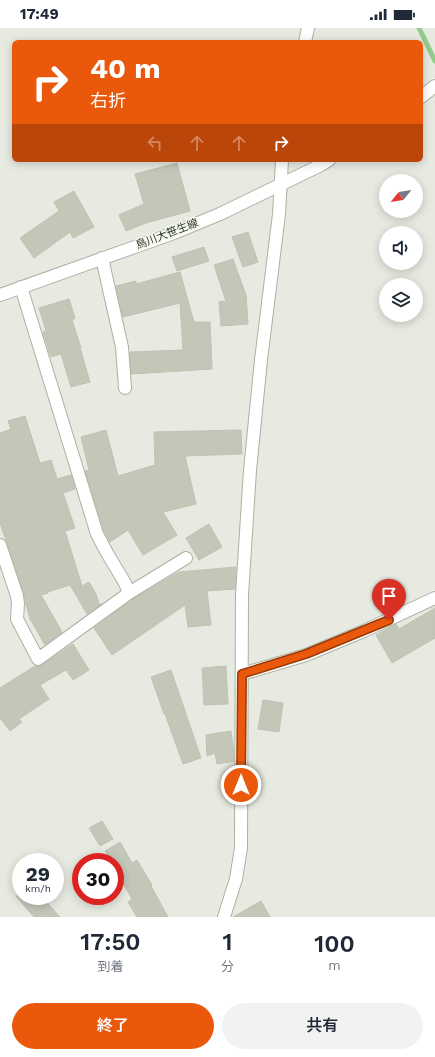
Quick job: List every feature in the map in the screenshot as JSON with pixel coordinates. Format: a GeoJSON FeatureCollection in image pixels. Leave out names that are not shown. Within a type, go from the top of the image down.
{"type":"FeatureCollection","features":[{"type":"Feature","properties":{"kind":"street"},"geometry":{"type":"LineString","coordinates":[[305,40],[308,28]]}},
{"type":"Feature","properties":{"kind":"street"},"geometry":{"type":"LineString","coordinates":[[423,95],[435,86]]}},
{"type":"Feature","properties":{"kind":"street"},"geometry":{"type":"LineString","coordinates":[[224,917],[236,879],[241,848],[242,595],[250,470],[261,360],[279,214],[282,162]]}},
{"type":"Feature","properties":{"kind":"street","name":"鳥川大笹生線"},"geometry":{"type":"LineString","coordinates":[[0,295],[174,233],[220,214],[325,162]]}},
{"type":"Feature","properties":{"kind":"street"},"geometry":{"type":"LineString","coordinates":[[102,258],[122,347],[125,388]]}},
{"type":"Feature","properties":{"kind":"street"},"geometry":{"type":"LineString","coordinates":[[21,287],[97,534],[107,554],[125,583],[128,593]]}},
{"type":"Feature","properties":{"kind":"street"},"geometry":{"type":"LineString","coordinates":[[0,546],[17,596],[17,619],[38,659],[128,593],[186,558]]}},
{"type":"Feature","properties":{"kind":"street"},"geometry":{"type":"LineString","coordinates":[[242,674],[306,654],[364,631],[435,598]]}},
{"type":"Feature","properties":{"kind":"building"},"geometry":{"type":"Polygon","coordinates":[[[177,163],[190,211],[146,223],[126,231],[119,215],[144,204],[135,174],[177,163]]]}},
{"type":"Feature","properties":{"kind":"building"},"geometry":{"type":"Polygon","coordinates":[[[74,191],[94,227],[73,238],[70,232],[34,258],[20,238],[59,211],[54,202],[74,191]]]}},
{"type":"Feature","properties":{"kind":"building"},"geometry":{"type":"Polygon","coordinates":[[[248,232],[258,262],[243,267],[232,237],[248,232]]]}},
{"type":"Feature","properties":{"kind":"building"},"geometry":{"type":"Polygon","coordinates":[[[204,247],[209,261],[177,271],[172,257],[204,247]]]}},
{"type":"Feature","properties":{"kind":"building"},"geometry":{"type":"Polygon","coordinates":[[[233,259],[246,295],[248,324],[221,326],[219,302],[226,301],[214,265],[233,259]]]}},
{"type":"Feature","properties":{"kind":"building"},"geometry":{"type":"Polygon","coordinates":[[[180,272],[194,322],[210,322],[212,369],[131,374],[130,352],[183,350],[180,303],[123,317],[116,286],[136,281],[136,284],[180,272]]]}},
{"type":"Feature","properties":{"kind":"building"},"geometry":{"type":"Polygon","coordinates":[[[69,299],[75,318],[72,320],[90,382],[71,387],[61,354],[51,357],[43,332],[46,331],[39,308],[69,299]]]}},
{"type":"Feature","properties":{"kind":"building"},"geometry":{"type":"Polygon","coordinates":[[[25,416],[40,463],[51,460],[57,479],[71,475],[75,489],[63,493],[75,528],[65,531],[82,586],[89,582],[96,594],[99,604],[102,604],[87,614],[70,585],[41,595],[62,632],[45,645],[30,619],[24,594],[0,523],[0,433],[11,429],[8,421],[25,416]]]}},
{"type":"Feature","properties":{"kind":"building"},"geometry":{"type":"Polygon","coordinates":[[[106,430],[118,476],[155,465],[154,432],[241,430],[242,454],[185,456],[196,504],[163,512],[177,535],[143,555],[128,530],[110,542],[104,531],[85,471],[89,470],[81,437],[106,430]]]}},
{"type":"Feature","properties":{"kind":"building"},"geometry":{"type":"Polygon","coordinates":[[[209,524],[222,547],[199,560],[186,538],[209,524]]]}},
{"type":"Feature","properties":{"kind":"building"},"geometry":{"type":"Polygon","coordinates":[[[236,567],[235,589],[207,591],[211,625],[188,627],[185,605],[112,655],[94,628],[133,599],[179,572],[236,567]]]}},
{"type":"Feature","properties":{"kind":"building"},"geometry":{"type":"Polygon","coordinates":[[[435,608],[435,638],[392,663],[376,635],[396,624],[399,629],[435,608]]]}},
{"type":"Feature","properties":{"kind":"building"},"geometry":{"type":"Polygon","coordinates":[[[73,644],[89,670],[73,680],[66,670],[40,685],[49,699],[19,719],[22,722],[10,731],[0,718],[0,688],[35,666],[42,665],[73,644]]]}},
{"type":"Feature","properties":{"kind":"building"},"geometry":{"type":"Polygon","coordinates":[[[226,666],[228,704],[204,705],[202,668],[226,666]]]}},
{"type":"Feature","properties":{"kind":"building"},"geometry":{"type":"Polygon","coordinates":[[[171,670],[201,758],[183,764],[151,677],[171,670]]]}},
{"type":"Feature","properties":{"kind":"building"},"geometry":{"type":"Polygon","coordinates":[[[263,700],[283,703],[279,732],[258,729],[263,700]]]}},
{"type":"Feature","properties":{"kind":"building"},"geometry":{"type":"Polygon","coordinates":[[[231,731],[234,761],[217,764],[215,753],[207,756],[206,735],[231,731]]]}},
{"type":"Feature","properties":{"kind":"building"},"geometry":{"type":"Polygon","coordinates":[[[102,821],[113,839],[100,846],[89,828],[102,821]]]}},
{"type":"Feature","properties":{"kind":"building"},"geometry":{"type":"Polygon","coordinates":[[[120,842],[132,863],[137,860],[152,885],[151,886],[168,917],[137,917],[128,902],[132,899],[124,885],[124,853],[106,853],[105,851],[120,842]]]}},
{"type":"Feature","properties":{"kind":"building"},"geometry":{"type":"Polygon","coordinates":[[[261,901],[270,917],[233,917],[261,901]]]}},
{"type":"Feature","properties":{"kind":"building"},"geometry":{"type":"Polygon","coordinates":[[[24,905],[49,905],[60,917],[34,917],[24,905]]]}},
{"type":"Feature","properties":{"kind":"waterway"},"geometry":{"type":"LineString","coordinates":[[419,28],[435,61]]}},
{"type":"Feature","properties":{"kind":"route"},"geometry":{"type":"LineString","coordinates":[[241,785],[242,674],[306,654],[389,620]]}}]}
